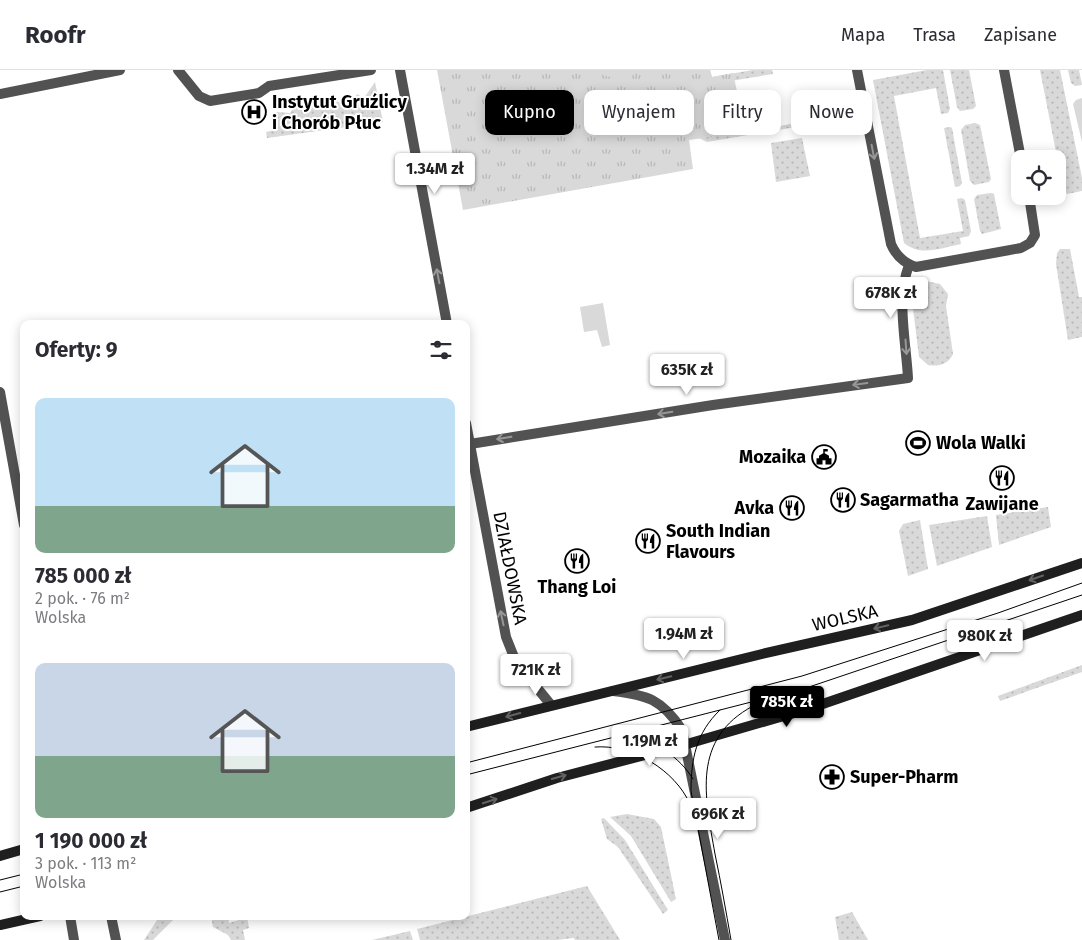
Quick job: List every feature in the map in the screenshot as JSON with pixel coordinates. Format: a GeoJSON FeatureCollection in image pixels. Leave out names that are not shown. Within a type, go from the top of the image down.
{"type":"FeatureCollection","features":[{"type":"Feature","properties":{"kind":"main road","name":"WOLSKA"},"geometry":{"type":"LineString","coordinates":[[470,726],[551,705],[912,620],[1082,563]]}},
{"type":"Feature","properties":{"kind":"main road"},"geometry":{"type":"LineString","coordinates":[[470,807],[557,778],[687,744],[826,703],[1082,615]]}},
{"type":"Feature","properties":{"kind":"main road"},"geometry":{"type":"LineString","coordinates":[[0,856],[20,850]]}},
{"type":"Feature","properties":{"kind":"main road"},"geometry":{"type":"LineString","coordinates":[[0,925],[22,920]]}},
{"type":"Feature","properties":{"kind":"street"},"geometry":{"type":"LineString","coordinates":[[0,94],[120,70]]}},
{"type":"Feature","properties":{"kind":"street"},"geometry":{"type":"LineString","coordinates":[[178,70],[199,96],[210,101],[259,92],[268,86],[371,70]]}},
{"type":"Feature","properties":{"kind":"street"},"geometry":{"type":"LineString","coordinates":[[400,70],[446,320]]}},
{"type":"Feature","properties":{"kind":"street"},"geometry":{"type":"LineString","coordinates":[[858,70],[891,244],[895,252],[912,266]]}},
{"type":"Feature","properties":{"kind":"street"},"geometry":{"type":"LineString","coordinates":[[1004,70],[1020,150]]}},
{"type":"Feature","properties":{"kind":"street"},"geometry":{"type":"LineString","coordinates":[[470,444],[713,405],[908,378],[902,292],[904,278],[912,266],[1021,248],[1030,243],[1035,235],[1031,205]]}},
{"type":"Feature","properties":{"kind":"street"},"geometry":{"type":"LineString","coordinates":[[0,392],[20,503]]}},
{"type":"Feature","properties":{"kind":"street","name":"DZIAŁDOWSKA"},"geometry":{"type":"LineString","coordinates":[[470,444],[506,637],[516,662],[551,705]]}},
{"type":"Feature","properties":{"kind":"street","name":"WOLSKA"},"geometry":{"type":"LineString","coordinates":[[611,691],[643,695],[673,715],[682,730],[687,744],[725,940]]}},
{"type":"Feature","properties":{"kind":"street"},"geometry":{"type":"LineString","coordinates":[[71,920],[74,940]]}},
{"type":"Feature","properties":{"kind":"street"},"geometry":{"type":"LineString","coordinates":[[112,920],[116,940]]}},
{"type":"Feature","properties":{"kind":"green space"},"geometry":{"type":"Polygon","coordinates":[[[437,70],[710,70],[712,77],[733,73],[737,90],[704,90],[704,135],[725,135],[689,140],[693,169],[463,210],[437,70]]]}},
{"type":"Feature","properties":{"kind":"green space"},"geometry":{"type":"Polygon","coordinates":[[[590,70],[634,70],[634,75],[612,77],[590,70]]]}},
{"type":"Feature","properties":{"kind":"green space"},"geometry":{"type":"Polygon","coordinates":[[[710,70],[712,77],[753,70],[772,70],[773,74],[707,85],[710,70]]]}},
{"type":"Feature","properties":{"kind":"green space"},"geometry":{"type":"Polygon","coordinates":[[[927,70],[943,70],[950,109],[948,113],[941,114],[936,88],[894,96],[920,238],[963,231],[957,199],[962,198],[965,200],[971,231],[969,236],[960,238],[961,244],[924,251],[917,250],[904,243],[873,80],[927,70]]]}},
{"type":"Feature","properties":{"kind":"green space"},"geometry":{"type":"Polygon","coordinates":[[[950,70],[969,70],[976,106],[973,109],[960,111],[957,107],[950,70]]]}},
{"type":"Feature","properties":{"kind":"green space"},"geometry":{"type":"Polygon","coordinates":[[[1040,70],[1060,70],[1082,178],[1082,191],[1067,194],[1066,192],[1066,150],[1056,150],[1040,70]]]}},
{"type":"Feature","properties":{"kind":"green space"},"geometry":{"type":"Polygon","coordinates":[[[1068,70],[1079,70],[1082,85],[1075,86],[1071,83],[1068,70]]]}},
{"type":"Feature","properties":{"kind":"green space"},"geometry":{"type":"Polygon","coordinates":[[[375,82],[383,122],[267,138],[266,132],[278,129],[276,112],[290,113],[297,102],[309,109],[316,100],[326,107],[332,98],[340,103],[345,96],[352,101],[357,94],[364,98],[375,82]]]}},
{"type":"Feature","properties":{"kind":"green space"},"geometry":{"type":"Polygon","coordinates":[[[1082,98],[1082,142],[1073,104],[1076,100],[1082,98]]]}},
{"type":"Feature","properties":{"kind":"green space"},"geometry":{"type":"Polygon","coordinates":[[[975,123],[980,125],[991,179],[989,182],[974,185],[970,181],[961,130],[965,125],[975,123]]]}},
{"type":"Feature","properties":{"kind":"green space"},"geometry":{"type":"Polygon","coordinates":[[[791,124],[791,128],[781,129],[781,126],[791,124]]]}},
{"type":"Feature","properties":{"kind":"green space"},"geometry":{"type":"Polygon","coordinates":[[[944,128],[952,128],[962,183],[960,186],[955,187],[944,128]]]}},
{"type":"Feature","properties":{"kind":"green space"},"geometry":{"type":"Polygon","coordinates":[[[723,135],[748,135],[707,142],[699,138],[723,135]]]}},
{"type":"Feature","properties":{"kind":"green space"},"geometry":{"type":"Polygon","coordinates":[[[802,138],[810,176],[776,182],[771,143],[802,138]]]}},
{"type":"Feature","properties":{"kind":"green space"},"geometry":{"type":"Polygon","coordinates":[[[994,194],[1001,229],[982,234],[974,199],[977,195],[994,194]]]}},
{"type":"Feature","properties":{"kind":"green space"},"geometry":{"type":"Polygon","coordinates":[[[1060,249],[1070,249],[1079,297],[1082,297],[1082,337],[1068,340],[1056,264],[1057,253],[1060,249]]]}},
{"type":"Feature","properties":{"kind":"green space"},"geometry":{"type":"Polygon","coordinates":[[[926,281],[940,284],[948,294],[946,306],[953,354],[949,360],[936,366],[928,365],[919,357],[911,292],[920,283],[926,281]]]}},
{"type":"Feature","properties":{"kind":"green space"},"geometry":{"type":"Polygon","coordinates":[[[603,303],[610,345],[602,347],[597,330],[584,332],[580,307],[603,303]]]}},
{"type":"Feature","properties":{"kind":"green space"},"geometry":{"type":"Polygon","coordinates":[[[1048,507],[1051,527],[999,545],[996,515],[1048,507]]]}},
{"type":"Feature","properties":{"kind":"green space"},"geometry":{"type":"Polygon","coordinates":[[[987,516],[992,547],[937,566],[929,525],[987,516]]]}},
{"type":"Feature","properties":{"kind":"green space"},"geometry":{"type":"Polygon","coordinates":[[[920,520],[928,569],[908,576],[899,531],[903,524],[920,520]]]}},
{"type":"Feature","properties":{"kind":"green space"},"geometry":{"type":"Polygon","coordinates":[[[1082,665],[1082,672],[1000,701],[998,696],[1082,665]]]}},
{"type":"Feature","properties":{"kind":"green space"},"geometry":{"type":"Polygon","coordinates":[[[627,814],[654,819],[661,827],[676,899],[671,902],[631,836],[610,817],[627,814]]]}},
{"type":"Feature","properties":{"kind":"green space"},"geometry":{"type":"Polygon","coordinates":[[[604,818],[625,840],[668,910],[663,914],[618,847],[607,839],[601,819],[604,818]]]}},
{"type":"Feature","properties":{"kind":"green space"},"geometry":{"type":"Polygon","coordinates":[[[587,886],[620,940],[575,940],[574,938],[557,940],[420,940],[417,929],[453,920],[470,920],[470,916],[587,886]]]}},
{"type":"Feature","properties":{"kind":"green space"},"geometry":{"type":"Polygon","coordinates":[[[852,912],[868,940],[839,940],[835,917],[852,912]]]}},
{"type":"Feature","properties":{"kind":"green space"},"geometry":{"type":"Polygon","coordinates":[[[157,920],[173,920],[153,940],[144,940],[157,920]]]}},
{"type":"Feature","properties":{"kind":"green space"},"geometry":{"type":"Polygon","coordinates":[[[212,920],[229,920],[229,923],[248,920],[249,928],[243,930],[245,940],[231,940],[228,935],[213,927],[212,920]]]}},
{"type":"Feature","properties":{"kind":"green space"},"geometry":{"type":"Polygon","coordinates":[[[410,931],[413,940],[372,940],[410,931]]]}},
{"type":"Feature","properties":{"kind":"tram line"},"geometry":{"type":"LineString","coordinates":[[470,762],[802,676],[998,613],[1082,583]]}},
{"type":"Feature","properties":{"kind":"tram line"},"geometry":{"type":"LineString","coordinates":[[470,774],[806,688],[1082,595]]}},
{"type":"Feature","properties":{"kind":"tram line"},"geometry":{"type":"LineString","coordinates":[[731,940],[708,811],[707,771],[711,752],[719,735],[733,719],[753,706]]}},
{"type":"Feature","properties":{"kind":"tram line"},"geometry":{"type":"LineString","coordinates":[[719,940],[691,791],[692,768],[696,747],[705,728],[720,710]]}},
{"type":"Feature","properties":{"kind":"tram line"},"geometry":{"type":"LineString","coordinates":[[629,734],[648,741],[666,751],[681,763],[693,779]]}},
{"type":"Feature","properties":{"kind":"tram line"},"geometry":{"type":"LineString","coordinates":[[595,747],[623,750],[651,762],[674,780],[690,804]]}},
{"type":"Feature","properties":{"kind":"tram line"},"geometry":{"type":"LineString","coordinates":[[0,880],[20,875]]}},
{"type":"Feature","properties":{"kind":"tram line"},"geometry":{"type":"LineString","coordinates":[[0,892],[20,887]]}},
{"type":"Feature","properties":{"kind":"place","name":"Instytut Gruźlicy i Chorób Płuc"},"geometry":{"type":"Point","coordinates":[254,112]}},
{"type":"Feature","properties":{"kind":"place","name":"Wola Walki"},"geometry":{"type":"Point","coordinates":[918,443]}},
{"type":"Feature","properties":{"kind":"place","name":"Mozaika"},"geometry":{"type":"Point","coordinates":[824,457]}},
{"type":"Feature","properties":{"kind":"place","name":"Zawijane"},"geometry":{"type":"Point","coordinates":[1002,478]}},
{"type":"Feature","properties":{"kind":"place","name":"Sagarmatha"},"geometry":{"type":"Point","coordinates":[843,500]}},
{"type":"Feature","properties":{"kind":"place","name":"Avka"},"geometry":{"type":"Point","coordinates":[792,508]}},
{"type":"Feature","properties":{"kind":"place","name":"South Indian Flavours"},"geometry":{"type":"Point","coordinates":[648,541]}},
{"type":"Feature","properties":{"kind":"place","name":"Thang Loi"},"geometry":{"type":"Point","coordinates":[577,561]}},
{"type":"Feature","properties":{"kind":"place","name":"Super-Pharm"},"geometry":{"type":"Point","coordinates":[832,777]}}]}
